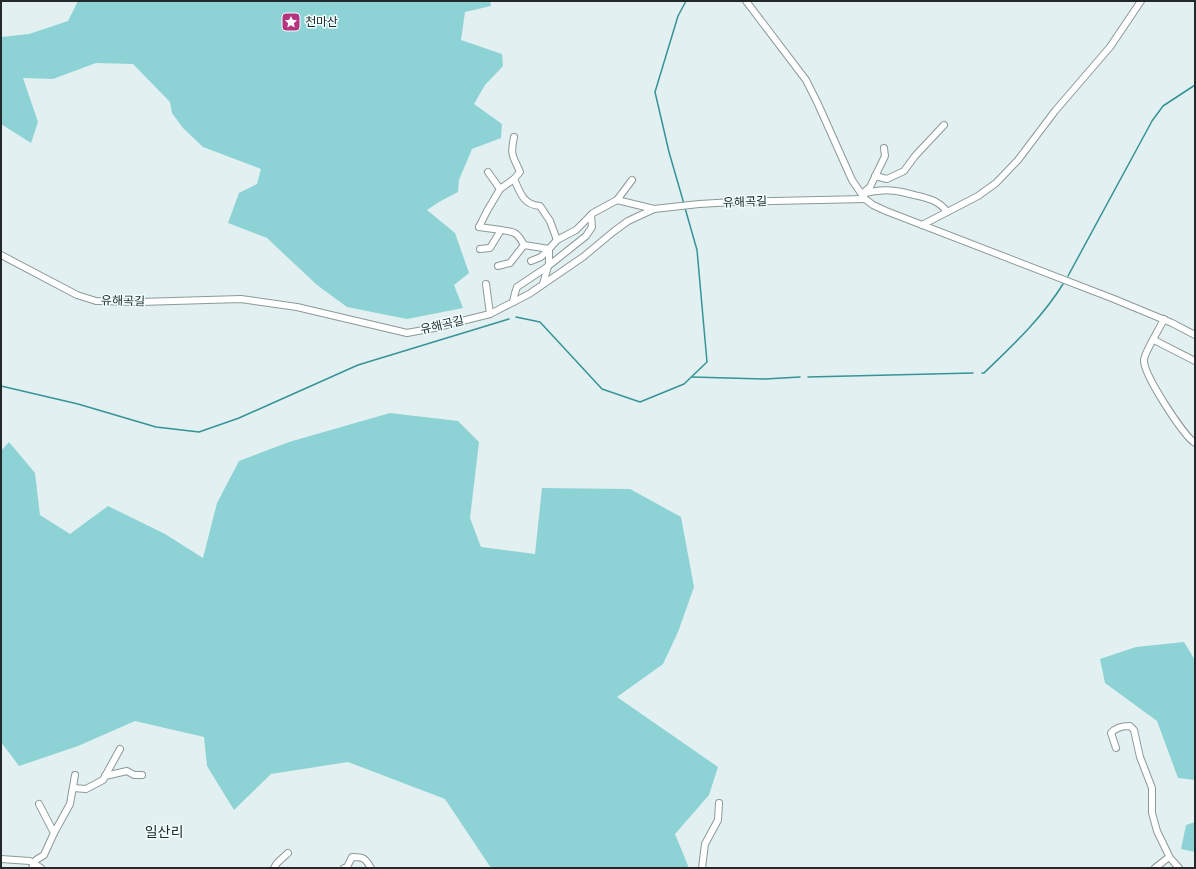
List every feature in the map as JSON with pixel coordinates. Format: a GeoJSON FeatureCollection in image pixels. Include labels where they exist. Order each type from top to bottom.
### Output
{"type":"FeatureCollection","features":[{"type":"Feature","properties":{"kind":"street"},"geometry":{"type":"LineString","coordinates":[[746,1],[806,80],[852,180],[863,196],[873,205],[1114,298],[1164,319],[1195,335]]}},
{"type":"Feature","properties":{"kind":"street"},"geometry":{"type":"LineString","coordinates":[[922,225],[978,196],[996,183],[1018,160],[1056,111],[1110,47],[1141,1]]}},
{"type":"Feature","properties":{"kind":"street"},"geometry":{"type":"LineString","coordinates":[[875,176],[887,179],[904,171],[914,156],[944,125]]}},
{"type":"Feature","properties":{"kind":"street"},"geometry":{"type":"LineString","coordinates":[[514,137],[511,151],[512,158],[520,172],[514,179],[500,189],[479,227],[513,231],[519,236],[524,245]]}},
{"type":"Feature","properties":{"kind":"street"},"geometry":{"type":"LineString","coordinates":[[863,196],[870,187],[885,156],[884,148]]}},
{"type":"Feature","properties":{"kind":"street"},"geometry":{"type":"LineString","coordinates":[[488,172],[500,189]]}},
{"type":"Feature","properties":{"kind":"street"},"geometry":{"type":"LineString","coordinates":[[514,179],[523,198],[532,205],[540,206],[550,221],[557,240]]}},
{"type":"Feature","properties":{"kind":"street"},"geometry":{"type":"LineString","coordinates":[[531,261],[541,256],[557,240],[576,230],[591,215],[617,200],[632,180]]}},
{"type":"Feature","properties":{"kind":"street","name":"유해곡길"},"geometry":{"type":"LineString","coordinates":[[1,255],[77,295],[96,301],[140,302],[241,299],[297,307],[407,333],[490,314],[528,294],[543,284],[583,257],[628,221],[654,209],[699,204],[863,196],[872,191],[887,190],[904,192],[931,199],[944,208],[947,212]]}},
{"type":"Feature","properties":{"kind":"street"},"geometry":{"type":"LineString","coordinates":[[617,200],[654,209]]}},
{"type":"Feature","properties":{"kind":"street"},"geometry":{"type":"LineString","coordinates":[[513,302],[518,287],[547,267],[586,236],[592,227],[591,215]]}},
{"type":"Feature","properties":{"kind":"street"},"geometry":{"type":"LineString","coordinates":[[480,249],[490,248],[501,230]]}},
{"type":"Feature","properties":{"kind":"street"},"geometry":{"type":"LineString","coordinates":[[524,245],[549,249]]}},
{"type":"Feature","properties":{"kind":"street"},"geometry":{"type":"LineString","coordinates":[[498,266],[510,263],[524,245]]}},
{"type":"Feature","properties":{"kind":"street"},"geometry":{"type":"LineString","coordinates":[[543,284],[549,263],[549,249]]}},
{"type":"Feature","properties":{"kind":"street"},"geometry":{"type":"LineString","coordinates":[[486,284],[490,314]]}},
{"type":"Feature","properties":{"kind":"street"},"geometry":{"type":"LineString","coordinates":[[1164,319],[1144,357],[1144,366],[1179,426],[1189,439],[1195,442]]}},
{"type":"Feature","properties":{"kind":"street"},"geometry":{"type":"LineString","coordinates":[[1154,340],[1195,361]]}},
{"type":"Feature","properties":{"kind":"street"},"geometry":{"type":"LineString","coordinates":[[1116,748],[1112,733],[1114,730],[1124,726],[1130,726],[1134,730],[1140,757],[1152,788],[1152,813],[1157,830],[1169,857],[1179,868]]}},
{"type":"Feature","properties":{"kind":"street"},"geometry":{"type":"LineString","coordinates":[[73,788],[86,788],[103,780],[120,749]]}},
{"type":"Feature","properties":{"kind":"street"},"geometry":{"type":"LineString","coordinates":[[105,776],[127,771],[134,775],[142,775]]}},
{"type":"Feature","properties":{"kind":"street"},"geometry":{"type":"LineString","coordinates":[[33,866],[44,855],[61,818],[68,810],[75,775]]}},
{"type":"Feature","properties":{"kind":"street"},"geometry":{"type":"LineString","coordinates":[[702,868],[706,844],[718,820],[719,803]]}},
{"type":"Feature","properties":{"kind":"street"},"geometry":{"type":"LineString","coordinates":[[39,804],[54,834]]}},
{"type":"Feature","properties":{"kind":"street"},"geometry":{"type":"LineString","coordinates":[[274,868],[277,863],[288,853]]}},
{"type":"Feature","properties":{"kind":"street"},"geometry":{"type":"LineString","coordinates":[[347,868],[352,857],[366,859],[371,868]]}},
{"type":"Feature","properties":{"kind":"street"},"geometry":{"type":"LineString","coordinates":[[1155,868],[1169,857]]}},
{"type":"Feature","properties":{"kind":"street"},"geometry":{"type":"LineString","coordinates":[[1,859],[19,859],[30,861],[33,866],[41,868]]}},
{"type":"Feature","properties":{"kind":"shaded area"},"geometry":{"type":"Polygon","coordinates":[[[78,1],[490,1],[491,6],[465,12],[461,40],[502,54],[503,66],[485,85],[474,104],[502,124],[501,138],[472,149],[459,180],[458,192],[427,210],[455,233],[469,273],[454,285],[463,308],[407,319],[347,307],[317,285],[267,238],[228,223],[239,193],[257,184],[261,169],[203,147],[183,128],[172,113],[170,102],[133,64],[96,63],[53,79],[23,78],[38,122],[31,143],[1,124],[1,37],[29,34],[68,21],[78,1]]]}},
{"type":"Feature","properties":{"kind":"shaded area"},"geometry":{"type":"Polygon","coordinates":[[[390,413],[458,421],[479,442],[470,518],[481,547],[535,554],[542,488],[630,489],[681,517],[694,587],[678,632],[663,664],[617,697],[718,767],[709,795],[675,834],[689,868],[491,868],[445,799],[348,762],[271,774],[234,810],[207,766],[204,737],[135,721],[78,746],[19,766],[1,742],[1,451],[9,442],[35,473],[40,515],[70,534],[108,506],[165,534],[203,558],[217,503],[239,461],[289,442],[390,413]]]}},
{"type":"Feature","properties":{"kind":"shaded area"},"geometry":{"type":"Polygon","coordinates":[[[1184,642],[1195,660],[1195,780],[1178,778],[1157,721],[1105,683],[1100,659],[1136,647],[1184,642]]]}},
{"type":"Feature","properties":{"kind":"shaded area"},"geometry":{"type":"Polygon","coordinates":[[[1195,822],[1195,852],[1181,849],[1186,825],[1195,822]]]}},
{"type":"Feature","properties":{"kind":"waterway"},"geometry":{"type":"LineString","coordinates":[[684,204],[669,152],[655,92],[678,16],[686,1]]}},
{"type":"Feature","properties":{"kind":"waterway"},"geometry":{"type":"LineString","coordinates":[[1068,276],[1152,121],[1163,106],[1195,85]]}},
{"type":"Feature","properties":{"kind":"waterway"},"geometry":{"type":"LineString","coordinates":[[516,317],[540,322],[602,389],[640,402],[684,384],[707,362],[697,250],[685,208]]}},
{"type":"Feature","properties":{"kind":"waterway"},"geometry":{"type":"LineString","coordinates":[[982,373],[984,373],[1026,331],[1046,308],[1063,284]]}},
{"type":"Feature","properties":{"kind":"waterway"},"geometry":{"type":"LineString","coordinates":[[1,386],[78,404],[156,427],[199,432],[239,418],[358,365],[509,319]]}},
{"type":"Feature","properties":{"kind":"waterway"},"geometry":{"type":"LineString","coordinates":[[808,377],[973,373]]}},
{"type":"Feature","properties":{"kind":"waterway"},"geometry":{"type":"LineString","coordinates":[[692,377],[765,379],[800,377]]}},
{"type":"Feature","properties":{"kind":"place","name":"천마산"},"geometry":{"type":"Point","coordinates":[291,22]}},
{"type":"Feature","properties":{"kind":"district","name":"일산리"},"geometry":{"type":"Point","coordinates":[164,832]}}]}
